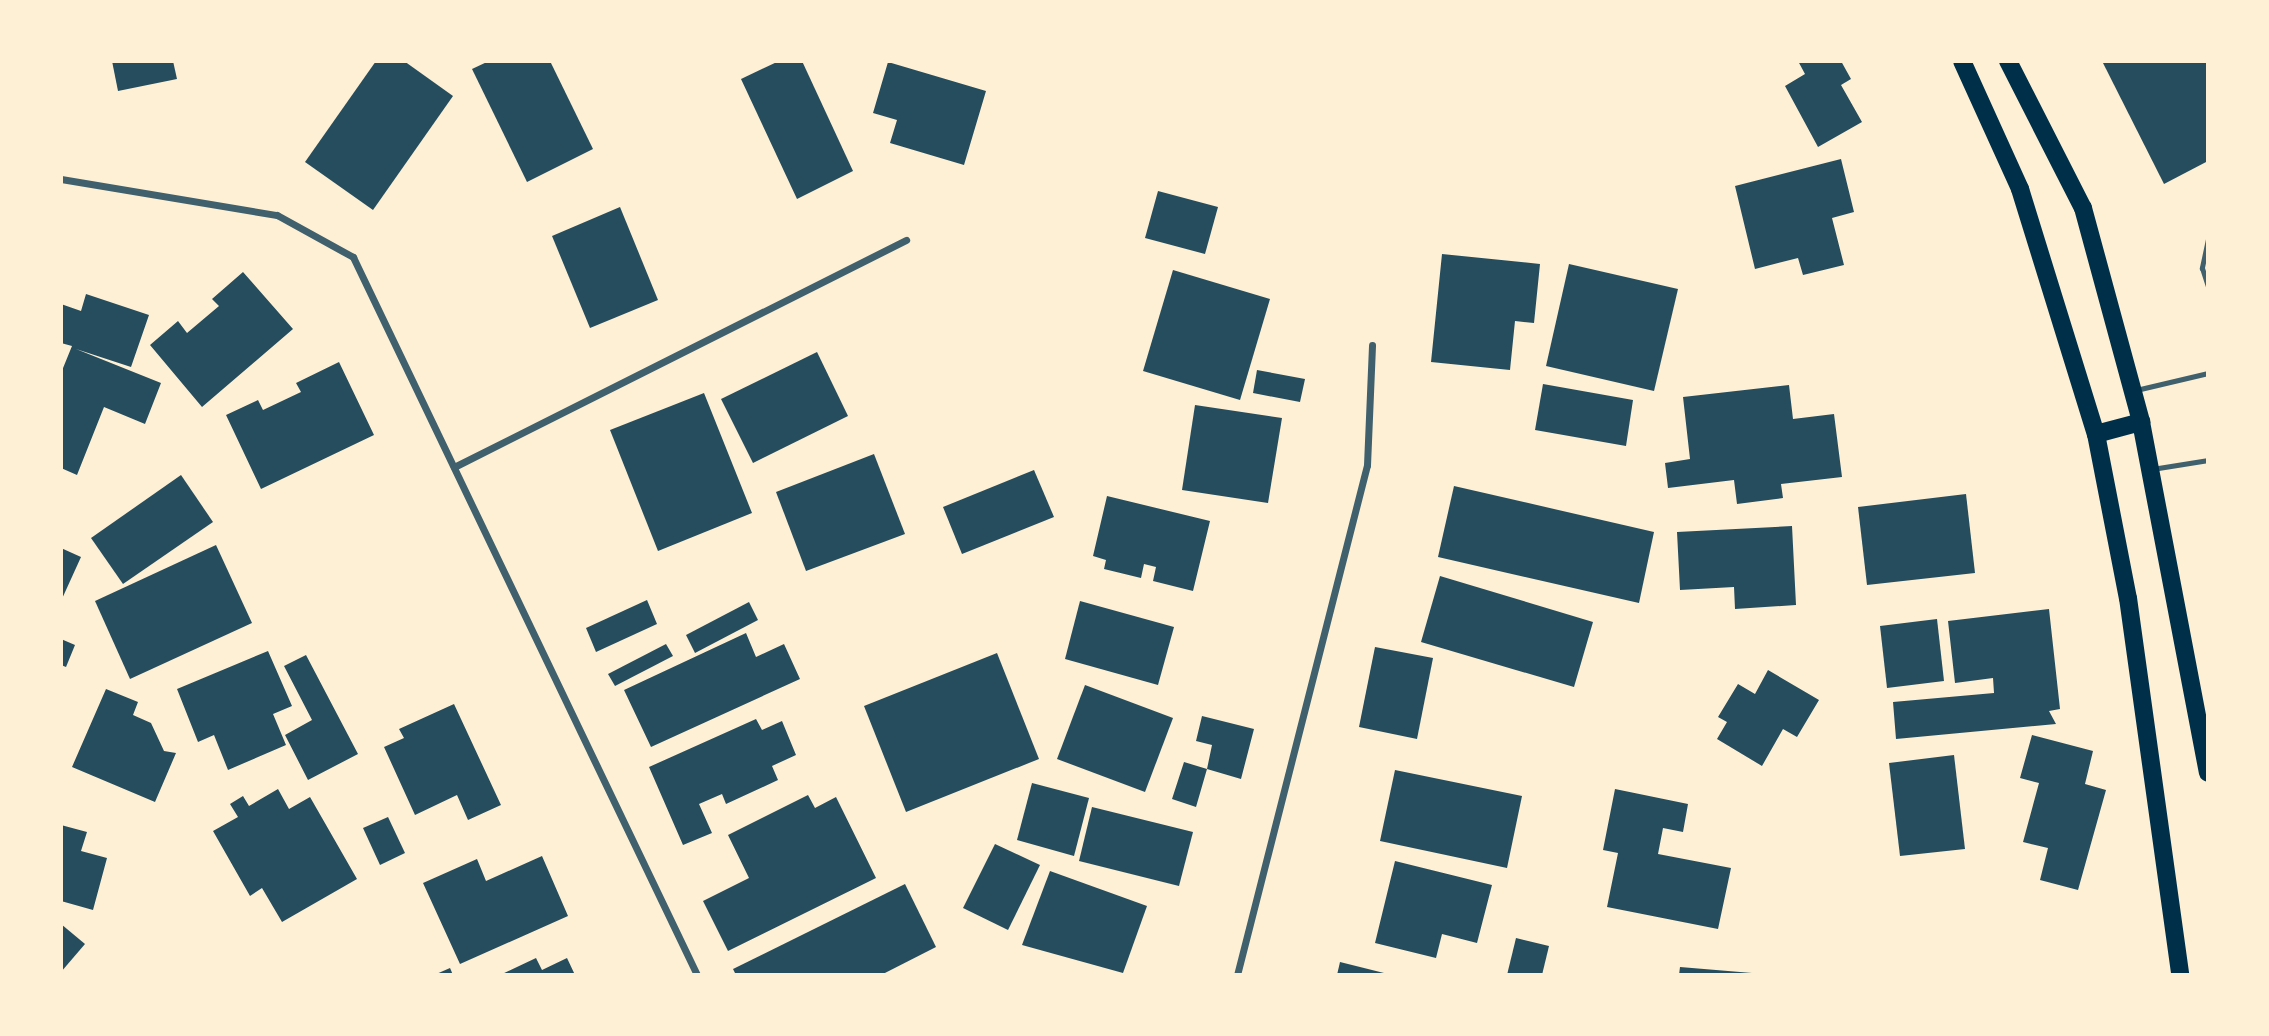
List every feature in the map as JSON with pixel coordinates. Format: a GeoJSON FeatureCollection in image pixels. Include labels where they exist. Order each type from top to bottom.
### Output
{"type":"FeatureCollection","features":[{"type":"Feature","properties":{"kind":"main road"},"geometry":{"type":"LineString","coordinates":[[1962,61],[2020,189],[2096,434],[2129,598],[2176,974]]}},
{"type":"Feature","properties":{"kind":"main road"},"geometry":{"type":"LineString","coordinates":[[2008,61],[2083,208],[2141,422],[2208,773]]}},
{"type":"Feature","properties":{"kind":"main road"},"geometry":{"type":"LineString","coordinates":[[2096,434],[2141,422]]}},
{"type":"Feature","properties":{"kind":"street"},"geometry":{"type":"LineString","coordinates":[[61,179],[277,215],[353,257],[697,975]]}},
{"type":"Feature","properties":{"kind":"street"},"geometry":{"type":"LineString","coordinates":[[454,467],[906,240]]}},
{"type":"Feature","properties":{"kind":"street"},"geometry":{"type":"LineString","coordinates":[[1237,975],[1367,465],[1372,345]]}},
{"type":"Feature","properties":{"kind":"lane"},"geometry":{"type":"LineString","coordinates":[[2208,239],[2202,268],[2208,286]]}},
{"type":"Feature","properties":{"kind":"lane"},"geometry":{"type":"LineString","coordinates":[[2133,390],[2208,373]]}},
{"type":"Feature","properties":{"kind":"lane"},"geometry":{"type":"LineString","coordinates":[[2150,469],[2208,460]]}},
{"type":"Feature","properties":{"kind":"building"},"geometry":{"type":"Polygon","coordinates":[[[112,61],[173,61],[177,79],[118,91],[112,61]]]}},
{"type":"Feature","properties":{"kind":"building"},"geometry":{"type":"Polygon","coordinates":[[[376,61],[404,61],[453,96],[373,210],[305,162],[376,61]]]}},
{"type":"Feature","properties":{"kind":"building"},"geometry":{"type":"Polygon","coordinates":[[[489,61],[550,61],[593,149],[527,182],[472,69],[489,61]]]}},
{"type":"Feature","properties":{"kind":"building"},"geometry":{"type":"Polygon","coordinates":[[[779,61],[802,61],[853,171],[797,199],[741,79],[779,61]]]}},
{"type":"Feature","properties":{"kind":"building"},"geometry":{"type":"Polygon","coordinates":[[[1798,61],[1841,61],[1851,79],[1841,85],[1862,122],[1818,147],[1785,86],[1805,74],[1798,61]]]}},
{"type":"Feature","properties":{"kind":"building"},"geometry":{"type":"Polygon","coordinates":[[[2102,61],[2208,61],[2208,161],[2164,184],[2102,61]]]}},
{"type":"Feature","properties":{"kind":"building"},"geometry":{"type":"Polygon","coordinates":[[[888,62],[986,91],[964,165],[890,143],[897,120],[873,113],[888,62]]]}},
{"type":"Feature","properties":{"kind":"building"},"geometry":{"type":"Polygon","coordinates":[[[1841,159],[1854,212],[1832,218],[1844,265],[1803,275],[1798,258],[1755,269],[1735,186],[1841,159]]]}},
{"type":"Feature","properties":{"kind":"building"},"geometry":{"type":"Polygon","coordinates":[[[1158,191],[1218,207],[1205,254],[1145,238],[1158,191]]]}},
{"type":"Feature","properties":{"kind":"building"},"geometry":{"type":"Polygon","coordinates":[[[620,207],[658,300],[590,328],[552,236],[620,207]]]}},
{"type":"Feature","properties":{"kind":"building"},"geometry":{"type":"Polygon","coordinates":[[[1442,254],[1540,264],[1534,323],[1515,321],[1510,370],[1431,362],[1442,254]]]}},
{"type":"Feature","properties":{"kind":"building"},"geometry":{"type":"Polygon","coordinates":[[[1569,264],[1678,289],[1654,391],[1546,366],[1569,264]]]}},
{"type":"Feature","properties":{"kind":"building"},"geometry":{"type":"Polygon","coordinates":[[[1173,270],[1270,299],[1240,400],[1143,371],[1173,270]]]}},
{"type":"Feature","properties":{"kind":"building"},"geometry":{"type":"Polygon","coordinates":[[[243,272],[293,329],[202,407],[150,345],[178,321],[187,333],[219,306],[212,299],[243,272]]]}},
{"type":"Feature","properties":{"kind":"building"},"geometry":{"type":"Polygon","coordinates":[[[86,294],[149,315],[131,367],[76,349],[161,383],[145,424],[104,407],[77,475],[61,468],[61,373],[72,346],[61,343],[61,304],[81,311],[86,294]]]}},
{"type":"Feature","properties":{"kind":"building"},"geometry":{"type":"Polygon","coordinates":[[[817,352],[848,416],[753,463],[721,399],[817,352]]]}},
{"type":"Feature","properties":{"kind":"building"},"geometry":{"type":"Polygon","coordinates":[[[339,362],[374,435],[261,489],[226,415],[258,400],[263,410],[301,392],[296,383],[339,362]]]}},
{"type":"Feature","properties":{"kind":"building"},"geometry":{"type":"Polygon","coordinates":[[[1257,370],[1305,379],[1300,402],[1253,393],[1257,370]]]}},
{"type":"Feature","properties":{"kind":"building"},"geometry":{"type":"Polygon","coordinates":[[[1543,384],[1633,400],[1626,446],[1535,430],[1543,384]]]}},
{"type":"Feature","properties":{"kind":"building"},"geometry":{"type":"Polygon","coordinates":[[[1789,385],[1793,419],[1834,414],[1842,477],[1781,484],[1783,498],[1737,504],[1734,480],[1668,488],[1665,463],[1690,459],[1683,397],[1789,385]]]}},
{"type":"Feature","properties":{"kind":"building"},"geometry":{"type":"Polygon","coordinates":[[[704,393],[752,513],[658,551],[610,430],[704,393]]]}},
{"type":"Feature","properties":{"kind":"building"},"geometry":{"type":"Polygon","coordinates":[[[1195,405],[1282,418],[1268,503],[1182,490],[1195,405]]]}},
{"type":"Feature","properties":{"kind":"building"},"geometry":{"type":"Polygon","coordinates":[[[874,454],[905,534],[806,571],[776,492],[874,454]]]}},
{"type":"Feature","properties":{"kind":"building"},"geometry":{"type":"Polygon","coordinates":[[[1034,470],[1054,517],[962,554],[943,507],[1034,470]]]}},
{"type":"Feature","properties":{"kind":"building"},"geometry":{"type":"Polygon","coordinates":[[[181,475],[213,522],[123,584],[91,538],[181,475]]]}},
{"type":"Feature","properties":{"kind":"building"},"geometry":{"type":"Polygon","coordinates":[[[1454,486],[1654,532],[1639,603],[1438,557],[1454,486]]]}},
{"type":"Feature","properties":{"kind":"building"},"geometry":{"type":"Polygon","coordinates":[[[1966,494],[1975,573],[1867,585],[1858,507],[1966,494]]]}},
{"type":"Feature","properties":{"kind":"building"},"geometry":{"type":"Polygon","coordinates":[[[1107,496],[1210,521],[1193,591],[1153,581],[1156,567],[1144,564],[1141,578],[1104,569],[1106,560],[1093,556],[1107,496]]]}},
{"type":"Feature","properties":{"kind":"building"},"geometry":{"type":"Polygon","coordinates":[[[1792,526],[1796,605],[1735,609],[1734,587],[1680,590],[1677,532],[1792,526]]]}},
{"type":"Feature","properties":{"kind":"building"},"geometry":{"type":"Polygon","coordinates":[[[216,545],[252,623],[130,679],[95,601],[216,545]]]}},
{"type":"Feature","properties":{"kind":"building"},"geometry":{"type":"Polygon","coordinates":[[[61,548],[81,557],[61,601],[61,548]]]}},
{"type":"Feature","properties":{"kind":"building"},"geometry":{"type":"Polygon","coordinates":[[[1440,576],[1593,622],[1574,687],[1421,642],[1440,576]]]}},
{"type":"Feature","properties":{"kind":"building"},"geometry":{"type":"Polygon","coordinates":[[[647,600],[657,624],[596,652],[586,628],[647,600]]]}},
{"type":"Feature","properties":{"kind":"building"},"geometry":{"type":"Polygon","coordinates":[[[1080,601],[1174,627],[1158,685],[1065,659],[1080,601]]]}},
{"type":"Feature","properties":{"kind":"building"},"geometry":{"type":"Polygon","coordinates":[[[749,602],[758,620],[695,653],[686,635],[749,602]]]}},
{"type":"Feature","properties":{"kind":"building"},"geometry":{"type":"Polygon","coordinates":[[[2049,609],[2060,709],[2049,711],[2056,724],[1896,739],[1893,702],[1994,693],[1993,678],[1955,683],[1948,621],[2049,609]]]}},
{"type":"Feature","properties":{"kind":"building"},"geometry":{"type":"Polygon","coordinates":[[[1937,619],[1944,681],[1887,688],[1880,626],[1937,619]]]}},
{"type":"Feature","properties":{"kind":"building"},"geometry":{"type":"Polygon","coordinates":[[[746,633],[756,657],[784,644],[800,679],[651,747],[624,690],[746,633]]]}},
{"type":"Feature","properties":{"kind":"building"},"geometry":{"type":"Polygon","coordinates":[[[61,639],[75,645],[66,667],[61,665],[61,639]]]}},
{"type":"Feature","properties":{"kind":"building"},"geometry":{"type":"Polygon","coordinates":[[[666,644],[673,656],[615,686],[608,674],[666,644]]]}},
{"type":"Feature","properties":{"kind":"building"},"geometry":{"type":"Polygon","coordinates":[[[1375,647],[1433,658],[1417,739],[1359,727],[1375,647]]]}},
{"type":"Feature","properties":{"kind":"building"},"geometry":{"type":"Polygon","coordinates":[[[268,651],[292,706],[273,714],[286,745],[228,770],[214,735],[198,742],[177,689],[268,651]]]}},
{"type":"Feature","properties":{"kind":"building"},"geometry":{"type":"Polygon","coordinates":[[[997,653],[1039,759],[906,812],[864,706],[997,653]]]}},
{"type":"Feature","properties":{"kind":"building"},"geometry":{"type":"Polygon","coordinates":[[[306,655],[358,754],[308,780],[285,735],[312,720],[284,666],[306,655]]]}},
{"type":"Feature","properties":{"kind":"building"},"geometry":{"type":"Polygon","coordinates":[[[1768,670],[1819,700],[1797,737],[1783,729],[1762,766],[1717,739],[1727,722],[1718,717],[1738,684],[1755,694],[1768,670]]]}},
{"type":"Feature","properties":{"kind":"building"},"geometry":{"type":"Polygon","coordinates":[[[1085,685],[1173,718],[1145,792],[1057,759],[1085,685]]]}},
{"type":"Feature","properties":{"kind":"building"},"geometry":{"type":"Polygon","coordinates":[[[106,689],[138,702],[133,715],[151,723],[164,751],[176,753],[155,802],[72,767],[106,689]]]}},
{"type":"Feature","properties":{"kind":"building"},"geometry":{"type":"Polygon","coordinates":[[[454,704],[501,805],[468,820],[457,795],[415,815],[384,747],[404,738],[399,729],[454,704]]]}},
{"type":"Feature","properties":{"kind":"building"},"geometry":{"type":"Polygon","coordinates":[[[1202,716],[1254,729],[1241,779],[1207,769],[1212,745],[1196,741],[1202,716]]]}},
{"type":"Feature","properties":{"kind":"building"},"geometry":{"type":"Polygon","coordinates":[[[756,719],[762,730],[782,721],[796,755],[772,766],[778,780],[726,804],[722,794],[699,804],[712,833],[683,845],[649,767],[756,719]]]}},
{"type":"Feature","properties":{"kind":"building"},"geometry":{"type":"Polygon","coordinates":[[[2032,735],[2093,751],[2085,784],[2106,790],[2078,890],[2040,880],[2048,848],[2023,842],[2039,783],[2020,778],[2032,735]]]}},
{"type":"Feature","properties":{"kind":"building"},"geometry":{"type":"Polygon","coordinates":[[[1954,755],[1965,849],[1900,856],[1889,763],[1954,755]]]}},
{"type":"Feature","properties":{"kind":"building"},"geometry":{"type":"Polygon","coordinates":[[[1184,762],[1207,769],[1196,807],[1172,799],[1184,762]]]}},
{"type":"Feature","properties":{"kind":"building"},"geometry":{"type":"Polygon","coordinates":[[[1395,770],[1522,796],[1507,868],[1380,841],[1395,770]]]}},
{"type":"Feature","properties":{"kind":"building"},"geometry":{"type":"Polygon","coordinates":[[[1032,783],[1089,798],[1074,856],[1017,840],[1032,783]]]}},
{"type":"Feature","properties":{"kind":"building"},"geometry":{"type":"Polygon","coordinates":[[[278,789],[289,809],[310,797],[357,879],[282,922],[262,888],[250,896],[213,831],[238,817],[230,804],[243,796],[249,806],[278,789]]]}},
{"type":"Feature","properties":{"kind":"building"},"geometry":{"type":"Polygon","coordinates":[[[1615,789],[1688,804],[1683,832],[1663,828],[1658,854],[1731,868],[1718,929],[1607,907],[1618,853],[1603,850],[1615,789]]]}},
{"type":"Feature","properties":{"kind":"building"},"geometry":{"type":"Polygon","coordinates":[[[808,795],[815,808],[836,797],[876,878],[728,951],[703,901],[749,878],[728,835],[808,795]]]}},
{"type":"Feature","properties":{"kind":"building"},"geometry":{"type":"Polygon","coordinates":[[[1092,807],[1193,832],[1179,886],[1079,861],[1092,807]]]}},
{"type":"Feature","properties":{"kind":"building"},"geometry":{"type":"Polygon","coordinates":[[[388,817],[405,853],[380,865],[363,828],[388,817]]]}},
{"type":"Feature","properties":{"kind":"building"},"geometry":{"type":"Polygon","coordinates":[[[61,825],[87,832],[81,851],[107,858],[93,910],[61,901],[61,825]]]}},
{"type":"Feature","properties":{"kind":"building"},"geometry":{"type":"Polygon","coordinates":[[[995,844],[1040,865],[1008,930],[963,908],[995,844]]]}},
{"type":"Feature","properties":{"kind":"building"},"geometry":{"type":"Polygon","coordinates":[[[542,856],[568,916],[460,964],[423,883],[477,859],[486,881],[542,856]]]}},
{"type":"Feature","properties":{"kind":"building"},"geometry":{"type":"Polygon","coordinates":[[[1395,861],[1492,885],[1477,943],[1442,934],[1436,958],[1375,943],[1395,861]]]}},
{"type":"Feature","properties":{"kind":"building"},"geometry":{"type":"Polygon","coordinates":[[[1050,871],[1147,906],[1123,973],[1022,945],[1050,871]]]}},
{"type":"Feature","properties":{"kind":"building"},"geometry":{"type":"Polygon","coordinates":[[[905,884],[936,947],[881,975],[736,975],[733,969],[905,884]]]}},
{"type":"Feature","properties":{"kind":"building"},"geometry":{"type":"Polygon","coordinates":[[[61,924],[85,944],[61,972],[61,924]]]}},
{"type":"Feature","properties":{"kind":"building"},"geometry":{"type":"Polygon","coordinates":[[[1516,938],[1549,946],[1542,975],[1507,975],[1516,938]]]}},
{"type":"Feature","properties":{"kind":"building"},"geometry":{"type":"Polygon","coordinates":[[[536,958],[542,970],[567,958],[575,975],[500,975],[536,958]]]}},
{"type":"Feature","properties":{"kind":"building"},"geometry":{"type":"Polygon","coordinates":[[[1340,962],[1388,974],[1388,975],[1337,975],[1340,962]]]}},
{"type":"Feature","properties":{"kind":"building"},"geometry":{"type":"Polygon","coordinates":[[[1680,967],[1752,973],[1752,975],[1679,975],[1680,967]]]}},
{"type":"Feature","properties":{"kind":"building"},"geometry":{"type":"Polygon","coordinates":[[[450,968],[453,975],[434,975],[450,968]]]}}]}
